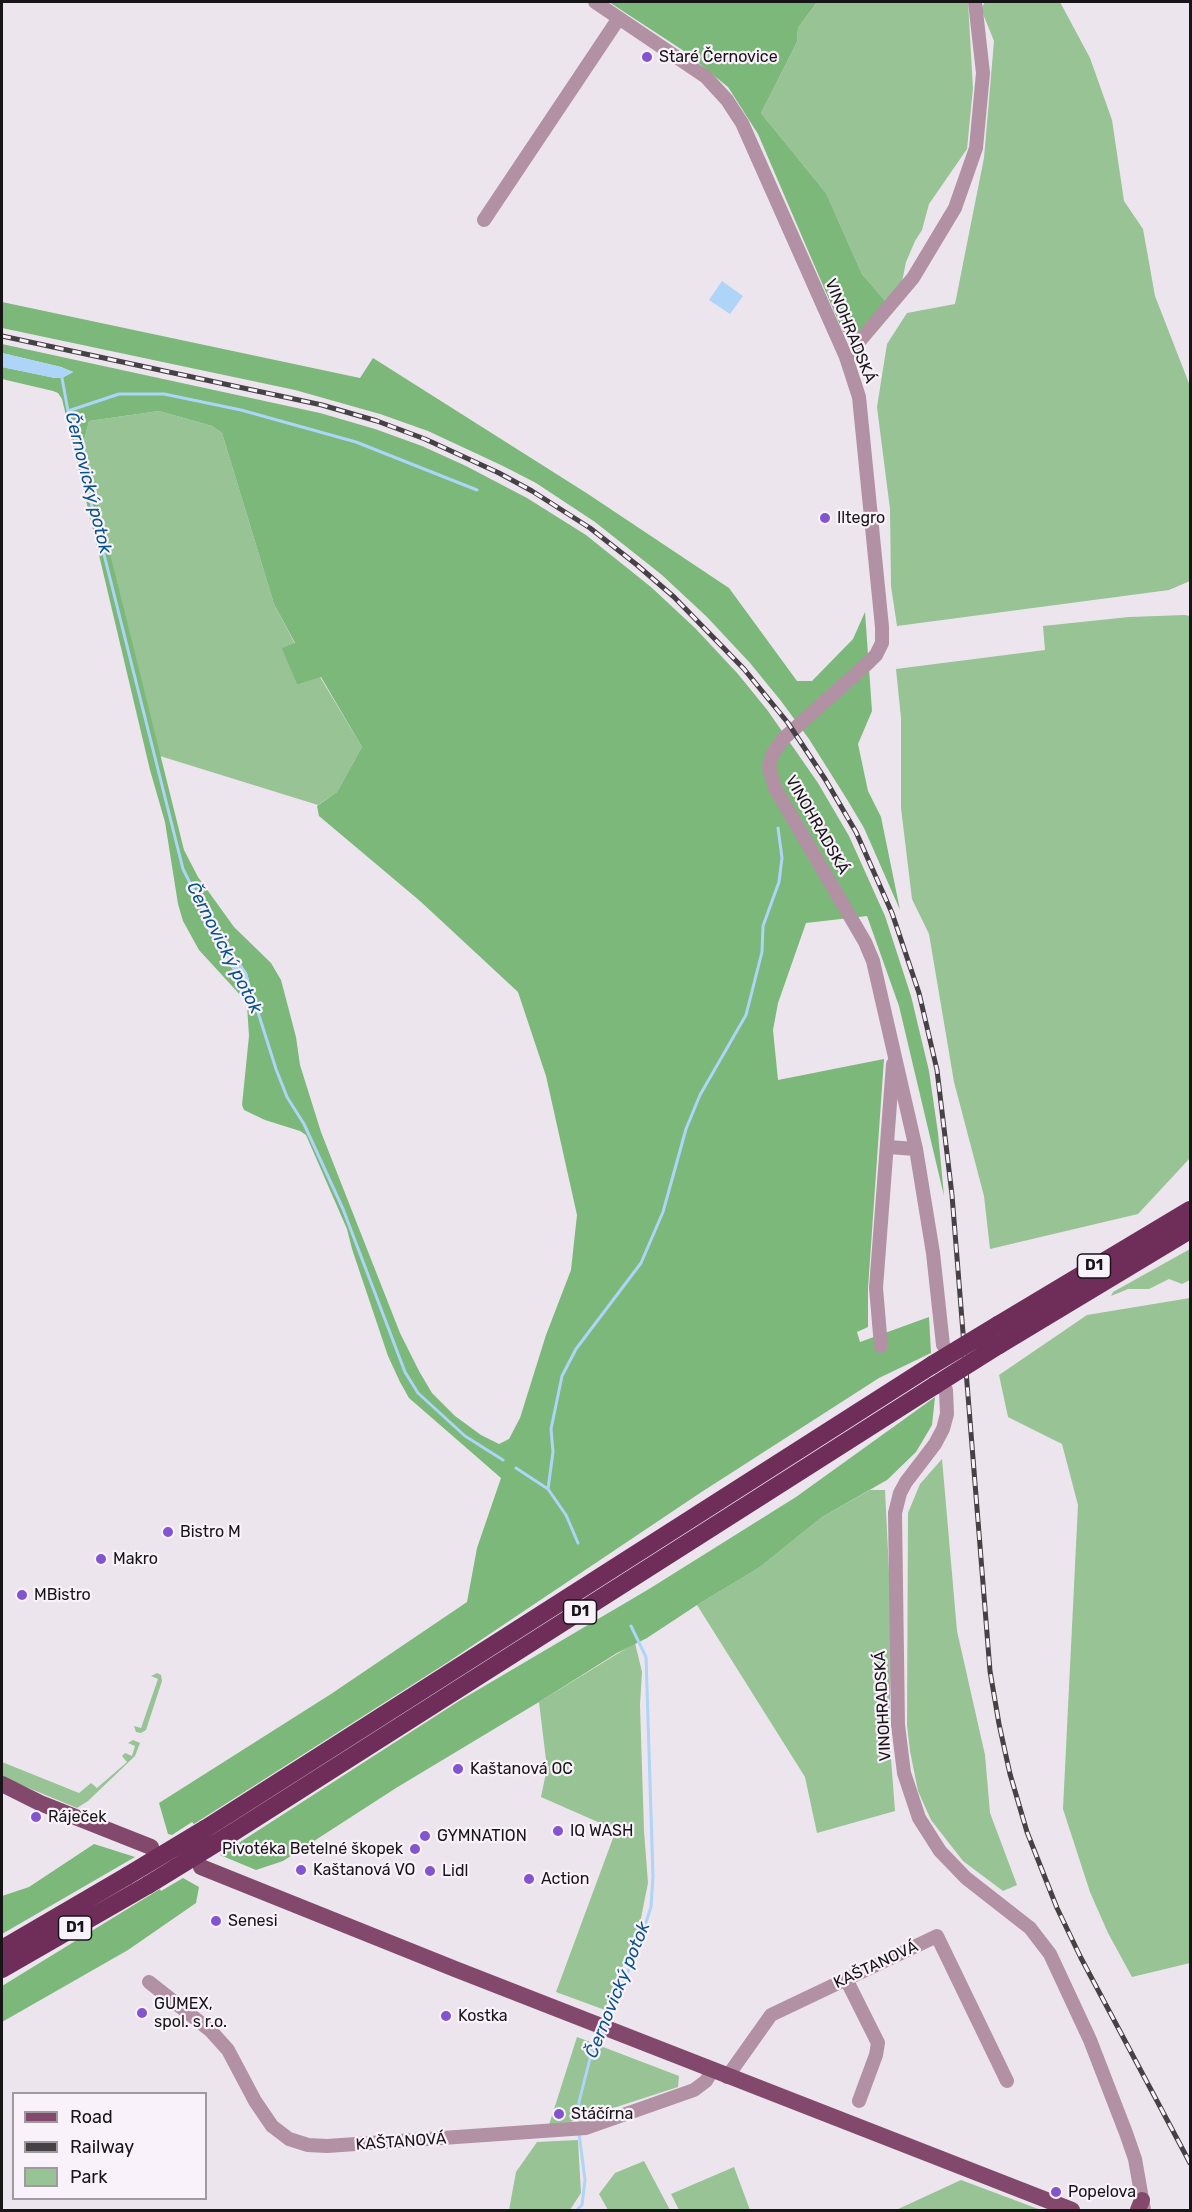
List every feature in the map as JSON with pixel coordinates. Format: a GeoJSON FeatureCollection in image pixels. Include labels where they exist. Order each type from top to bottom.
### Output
{"type":"FeatureCollection","features":[{"type":"Feature","properties":{"kind":"highway","name":"D1"},"geometry":{"type":"LineString","coordinates":[[2,1948],[205,1829],[932,1365],[1191,1210]]}},
{"type":"Feature","properties":{"kind":"highway","name":"D1"},"geometry":{"type":"LineString","coordinates":[[2,1969],[73,1930],[226,1837],[940,1388],[999,1345],[1191,1230]]}},
{"type":"Feature","properties":{"kind":"main road"},"geometry":{"type":"LineString","coordinates":[[2,1784],[25,1796],[151,1847]]}},
{"type":"Feature","properties":{"kind":"main road"},"geometry":{"type":"LineString","coordinates":[[2,1793],[25,1796]]}},
{"type":"Feature","properties":{"kind":"main road"},"geometry":{"type":"LineString","coordinates":[[201,1867],[719,2074],[1072,2211]]}},
{"type":"Feature","properties":{"kind":"street","name":"VINOHRADSKÁ"},"geometry":{"type":"LineString","coordinates":[[595,2],[706,77],[727,100],[742,123],[846,357],[859,397],[882,643],[880,649],[868,663],[783,739],[772,754],[769,767],[775,788],[865,942],[873,961],[916,1149],[933,1253],[943,1346]]}},
{"type":"Feature","properties":{"kind":"street"},"geometry":{"type":"LineString","coordinates":[[846,357],[913,278],[955,208],[976,148],[983,73],[975,2]]}},
{"type":"Feature","properties":{"kind":"street"},"geometry":{"type":"LineString","coordinates":[[484,219],[620,18]]}},
{"type":"Feature","properties":{"kind":"street","name":"VINOHRADSKÁ"},"geometry":{"type":"LineString","coordinates":[[881,1346],[876,1288],[894,1047]]}},
{"type":"Feature","properties":{"kind":"street"},"geometry":{"type":"LineString","coordinates":[[888,1147],[916,1149]]}},
{"type":"Feature","properties":{"kind":"street","name":"VINOHRADSKÁ"},"geometry":{"type":"LineString","coordinates":[[940,1388],[946,1414],[943,1429],[935,1444],[906,1482],[900,1493],[895,1513],[897,1725],[904,1773],[919,1818],[940,1851],[959,1872],[1030,1928],[1050,1954],[1078,2011],[1126,2133],[1135,2159],[1141,2207]]}},
{"type":"Feature","properties":{"kind":"street","name":"KAŠTANOVÁ"},"geometry":{"type":"LineString","coordinates":[[149,1982],[211,2031],[228,2050],[255,2101],[272,2126],[289,2139],[308,2145],[327,2146],[579,2130],[694,2090],[719,2074],[771,2015],[937,1936],[1007,2081]]}},
{"type":"Feature","properties":{"kind":"street"},"geometry":{"type":"LineString","coordinates":[[846,1979],[878,2043],[876,2055],[859,2101]]}},
{"type":"Feature","properties":{"kind":"green space"},"geometry":{"type":"Polygon","coordinates":[[[609,2],[817,2],[798,28],[797,42],[761,113],[826,193],[862,274],[887,303],[857,336],[843,332],[758,134],[728,87],[684,51],[609,2]]]}},
{"type":"Feature","properties":{"kind":"green space"},"geometry":{"type":"Polygon","coordinates":[[[817,2],[968,2],[973,88],[967,149],[929,204],[922,230],[906,262],[902,282],[887,303],[862,274],[826,193],[761,113],[797,42],[798,28],[817,2]]]}},
{"type":"Feature","properties":{"kind":"green space"},"geometry":{"type":"Polygon","coordinates":[[[985,2],[1060,2],[1090,58],[1112,120],[1124,201],[1143,229],[1155,296],[1190,386],[1190,581],[1169,590],[897,626],[891,586],[890,509],[877,407],[887,344],[907,313],[955,304],[984,158],[994,41],[981,9],[985,2]]]}},
{"type":"Feature","properties":{"kind":"green space"},"geometry":{"type":"Polygon","coordinates":[[[2,302],[360,378],[373,358],[588,494],[729,588],[797,681],[812,681],[853,639],[865,612],[872,711],[858,744],[868,791],[881,817],[900,910],[864,828],[809,739],[781,701],[750,663],[707,617],[662,575],[595,522],[536,483],[428,431],[380,414],[295,390],[2,328],[2,302]]]}},
{"type":"Feature","properties":{"kind":"green space"},"geometry":{"type":"Polygon","coordinates":[[[2,344],[320,413],[375,429],[422,446],[527,498],[586,535],[651,587],[695,628],[738,674],[768,711],[818,783],[849,836],[885,916],[911,996],[929,1071],[938,1133],[944,1196],[899,1006],[867,916],[806,923],[778,1003],[773,1030],[778,1080],[884,1059],[868,1288],[868,1327],[857,1332],[860,1342],[929,1317],[931,1353],[879,1378],[700,1493],[448,1662],[194,1824],[192,1822],[172,1835],[168,1834],[159,1803],[331,1694],[467,1602],[477,1548],[501,1478],[409,1398],[388,1356],[347,1229],[306,1135],[244,1110],[242,1105],[249,1036],[247,1005],[199,950],[183,921],[178,904],[165,822],[150,770],[62,399],[58,393],[53,391],[2,379],[2,367],[55,378],[62,378],[73,372],[2,353],[2,344]],[[159,411],[89,421],[83,444],[184,850],[198,877],[234,927],[271,963],[281,980],[296,1037],[300,1065],[321,1132],[400,1333],[419,1371],[432,1393],[455,1416],[481,1435],[499,1444],[509,1439],[520,1418],[546,1335],[571,1270],[577,1215],[546,1076],[518,992],[420,901],[319,816],[317,806],[337,792],[362,747],[321,677],[297,685],[282,648],[295,643],[274,604],[222,433],[212,426],[159,411]],[[203,910],[205,925],[256,1007],[247,973],[203,910]]]}},
{"type":"Feature","properties":{"kind":"green space"},"geometry":{"type":"Polygon","coordinates":[[[159,411],[212,426],[222,433],[274,604],[295,644],[283,648],[297,685],[320,677],[362,747],[337,792],[318,805],[160,756],[83,444],[89,421],[159,411]]]}},
{"type":"Feature","properties":{"kind":"green space"},"geometry":{"type":"Polygon","coordinates":[[[1190,616],[1190,1158],[1138,1214],[990,1249],[984,1196],[954,1082],[929,934],[912,899],[901,808],[901,718],[896,669],[1045,650],[1043,626],[1129,617],[1190,616]]]}},
{"type":"Feature","properties":{"kind":"green space"},"geometry":{"type":"Polygon","coordinates":[[[1190,1249],[1190,1280],[1182,1284],[1169,1279],[1149,1289],[1128,1289],[1111,1296],[1113,1292],[1190,1249]]]}},
{"type":"Feature","properties":{"kind":"green space"},"geometry":{"type":"Polygon","coordinates":[[[1190,1298],[1190,1963],[1132,1977],[1108,1933],[1090,1892],[1063,1809],[1078,1505],[1062,1444],[1008,1417],[999,1375],[1087,1315],[1190,1298]]]}},
{"type":"Feature","properties":{"kind":"green space"},"geometry":{"type":"Polygon","coordinates":[[[935,1397],[932,1425],[916,1452],[887,1480],[822,1517],[760,1567],[647,1638],[617,1653],[396,1788],[283,1861],[256,1870],[220,1855],[459,1701],[649,1589],[796,1497],[935,1397]]]}},
{"type":"Feature","properties":{"kind":"green space"},"geometry":{"type":"Polygon","coordinates":[[[942,1459],[957,1631],[985,1755],[990,1813],[1017,1885],[1003,1891],[963,1861],[931,1820],[918,1791],[910,1751],[907,1725],[908,1513],[920,1484],[942,1459]]]}},
{"type":"Feature","properties":{"kind":"green space"},"geometry":{"type":"Polygon","coordinates":[[[870,1490],[885,1490],[892,1633],[889,1732],[895,1811],[817,1833],[805,1777],[697,1605],[760,1567],[822,1517],[870,1490]]]}},
{"type":"Feature","properties":{"kind":"green space"},"geometry":{"type":"Polygon","coordinates":[[[635,1643],[642,1672],[640,1705],[648,1883],[640,1923],[628,1957],[615,1980],[605,2010],[556,1992],[616,1830],[541,1797],[547,1768],[539,1702],[635,1643]]]}},
{"type":"Feature","properties":{"kind":"green space"},"geometry":{"type":"Polygon","coordinates":[[[157,1673],[161,1675],[162,1681],[146,1730],[141,1733],[136,1732],[134,1726],[141,1728],[158,1679],[151,1676],[157,1673]]]}},
{"type":"Feature","properties":{"kind":"green space"},"geometry":{"type":"Polygon","coordinates":[[[133,1740],[140,1743],[135,1756],[88,1801],[77,1808],[2,1777],[2,1762],[79,1793],[91,1783],[97,1788],[127,1762],[122,1756],[125,1753],[132,1756],[135,1746],[128,1743],[133,1740]]]}},
{"type":"Feature","properties":{"kind":"green space"},"geometry":{"type":"Polygon","coordinates":[[[94,1844],[135,1857],[2,1934],[2,1896],[29,1887],[94,1844]]]}},
{"type":"Feature","properties":{"kind":"green space"},"geometry":{"type":"Polygon","coordinates":[[[183,1878],[199,1887],[196,1903],[128,1950],[2,2022],[2,1986],[160,1889],[161,1891],[183,1878]]]}},
{"type":"Feature","properties":{"kind":"green space"},"geometry":{"type":"Polygon","coordinates":[[[577,2037],[679,2076],[678,2087],[567,2123],[549,2125],[577,2037]]]}},
{"type":"Feature","properties":{"kind":"green space"},"geometry":{"type":"Polygon","coordinates":[[[578,2140],[581,2193],[570,2210],[509,2210],[516,2172],[537,2142],[578,2140]]]}},
{"type":"Feature","properties":{"kind":"green space"},"geometry":{"type":"Polygon","coordinates":[[[644,2161],[670,2210],[608,2210],[599,2194],[615,2173],[644,2161]]]}},
{"type":"Feature","properties":{"kind":"green space"},"geometry":{"type":"Polygon","coordinates":[[[734,2167],[750,2210],[679,2210],[671,2194],[734,2167]]]}},
{"type":"Feature","properties":{"kind":"green space"},"geometry":{"type":"Polygon","coordinates":[[[961,2180],[1041,2210],[896,2210],[961,2180]]]}},
{"type":"Feature","properties":{"kind":"water"},"geometry":{"type":"Polygon","coordinates":[[[722,281],[743,296],[730,314],[709,300],[722,281]]]}},
{"type":"Feature","properties":{"kind":"water"},"geometry":{"type":"Polygon","coordinates":[[[2,353],[73,372],[62,378],[55,378],[2,367],[2,353]]]}},
{"type":"Feature","properties":{"kind":"water"},"geometry":{"type":"Polygon","coordinates":[[[203,909],[247,973],[257,1009],[205,925],[203,909]]]}},
{"type":"Feature","properties":{"kind":"waterway","name":"Černovický potok"},"geometry":{"type":"LineString","coordinates":[[62,378],[68,411],[183,869],[204,911]]}},
{"type":"Feature","properties":{"kind":"waterway"},"geometry":{"type":"LineString","coordinates":[[68,411],[119,394],[164,394],[241,410],[356,442],[477,490]]}},
{"type":"Feature","properties":{"kind":"waterway"},"geometry":{"type":"LineString","coordinates":[[548,1489],[553,1452],[551,1429],[562,1376],[576,1349],[641,1263],[663,1212],[686,1129],[700,1095],[746,1015],[762,952],[763,926],[779,882],[782,858],[778,828]]}},
{"type":"Feature","properties":{"kind":"waterway","name":"Černovický potok"},"geometry":{"type":"LineString","coordinates":[[256,1006],[287,1097],[304,1124],[343,1209],[405,1372],[418,1393],[465,1436],[503,1460]]}},
{"type":"Feature","properties":{"kind":"waterway","name":"Černovický potok"},"geometry":{"type":"LineString","coordinates":[[516,1468],[548,1489],[566,1515],[578,1543]]}},
{"type":"Feature","properties":{"kind":"waterway","name":"Černovický potok"},"geometry":{"type":"LineString","coordinates":[[603,2022],[634,1959],[651,1907],[653,1876],[646,1657],[631,1626]]}},
{"type":"Feature","properties":{"kind":"waterway","name":"Černovický potok"},"geometry":{"type":"LineString","coordinates":[[579,2123],[579,2102],[599,2031]]}},
{"type":"Feature","properties":{"kind":"waterway","name":"Černovický potok"},"geometry":{"type":"LineString","coordinates":[[577,2210],[582,2205],[585,2180],[579,2133]]}},
{"type":"Feature","properties":{"kind":"railway"},"geometry":{"type":"LineString","coordinates":[[2,336],[322,405],[377,421],[425,439],[499,473],[590,528],[674,597],[744,669],[788,723],[825,779],[856,832],[892,913],[919,993],[937,1070],[952,1195],[990,1671],[1010,1774],[1027,1832],[1057,1908],[1081,1958],[1190,2163]]}},
{"type":"Feature","properties":{"kind":"place","name":"Staré Černovice"},"geometry":{"type":"Point","coordinates":[647,57]}},
{"type":"Feature","properties":{"kind":"place","name":"Iltegro"},"geometry":{"type":"Point","coordinates":[825,518]}},
{"type":"Feature","properties":{"kind":"place","name":"Bistro M"},"geometry":{"type":"Point","coordinates":[168,1532]}},
{"type":"Feature","properties":{"kind":"place","name":"Makro"},"geometry":{"type":"Point","coordinates":[101,1559]}},
{"type":"Feature","properties":{"kind":"place","name":"MBistro"},"geometry":{"type":"Point","coordinates":[22,1595]}},
{"type":"Feature","properties":{"kind":"place","name":"Kaštanová OC"},"geometry":{"type":"Point","coordinates":[458,1769]}},
{"type":"Feature","properties":{"kind":"place","name":"Ráječek"},"geometry":{"type":"Point","coordinates":[36,1817]}},
{"type":"Feature","properties":{"kind":"place","name":"IQ WASH"},"geometry":{"type":"Point","coordinates":[558,1831]}},
{"type":"Feature","properties":{"kind":"place","name":"GYMNATION"},"geometry":{"type":"Point","coordinates":[425,1836]}},
{"type":"Feature","properties":{"kind":"place","name":"Pivotéka Betelné škopek"},"geometry":{"type":"Point","coordinates":[415,1849]}},
{"type":"Feature","properties":{"kind":"place","name":"Kaštanová VO"},"geometry":{"type":"Point","coordinates":[301,1870]}},
{"type":"Feature","properties":{"kind":"place","name":"Lidl"},"geometry":{"type":"Point","coordinates":[430,1871]}},
{"type":"Feature","properties":{"kind":"place","name":"Action"},"geometry":{"type":"Point","coordinates":[529,1879]}},
{"type":"Feature","properties":{"kind":"place","name":"Senesi"},"geometry":{"type":"Point","coordinates":[216,1921]}},
{"type":"Feature","properties":{"kind":"place","name":"GUMEX, spol. s r.o."},"geometry":{"type":"Point","coordinates":[142,2013]}},
{"type":"Feature","properties":{"kind":"place","name":"Kostka"},"geometry":{"type":"Point","coordinates":[446,2016]}},
{"type":"Feature","properties":{"kind":"place","name":"Stáčírna"},"geometry":{"type":"Point","coordinates":[559,2114]}},
{"type":"Feature","properties":{"kind":"place","name":"Popelova"},"geometry":{"type":"Point","coordinates":[1056,2192]}}]}
